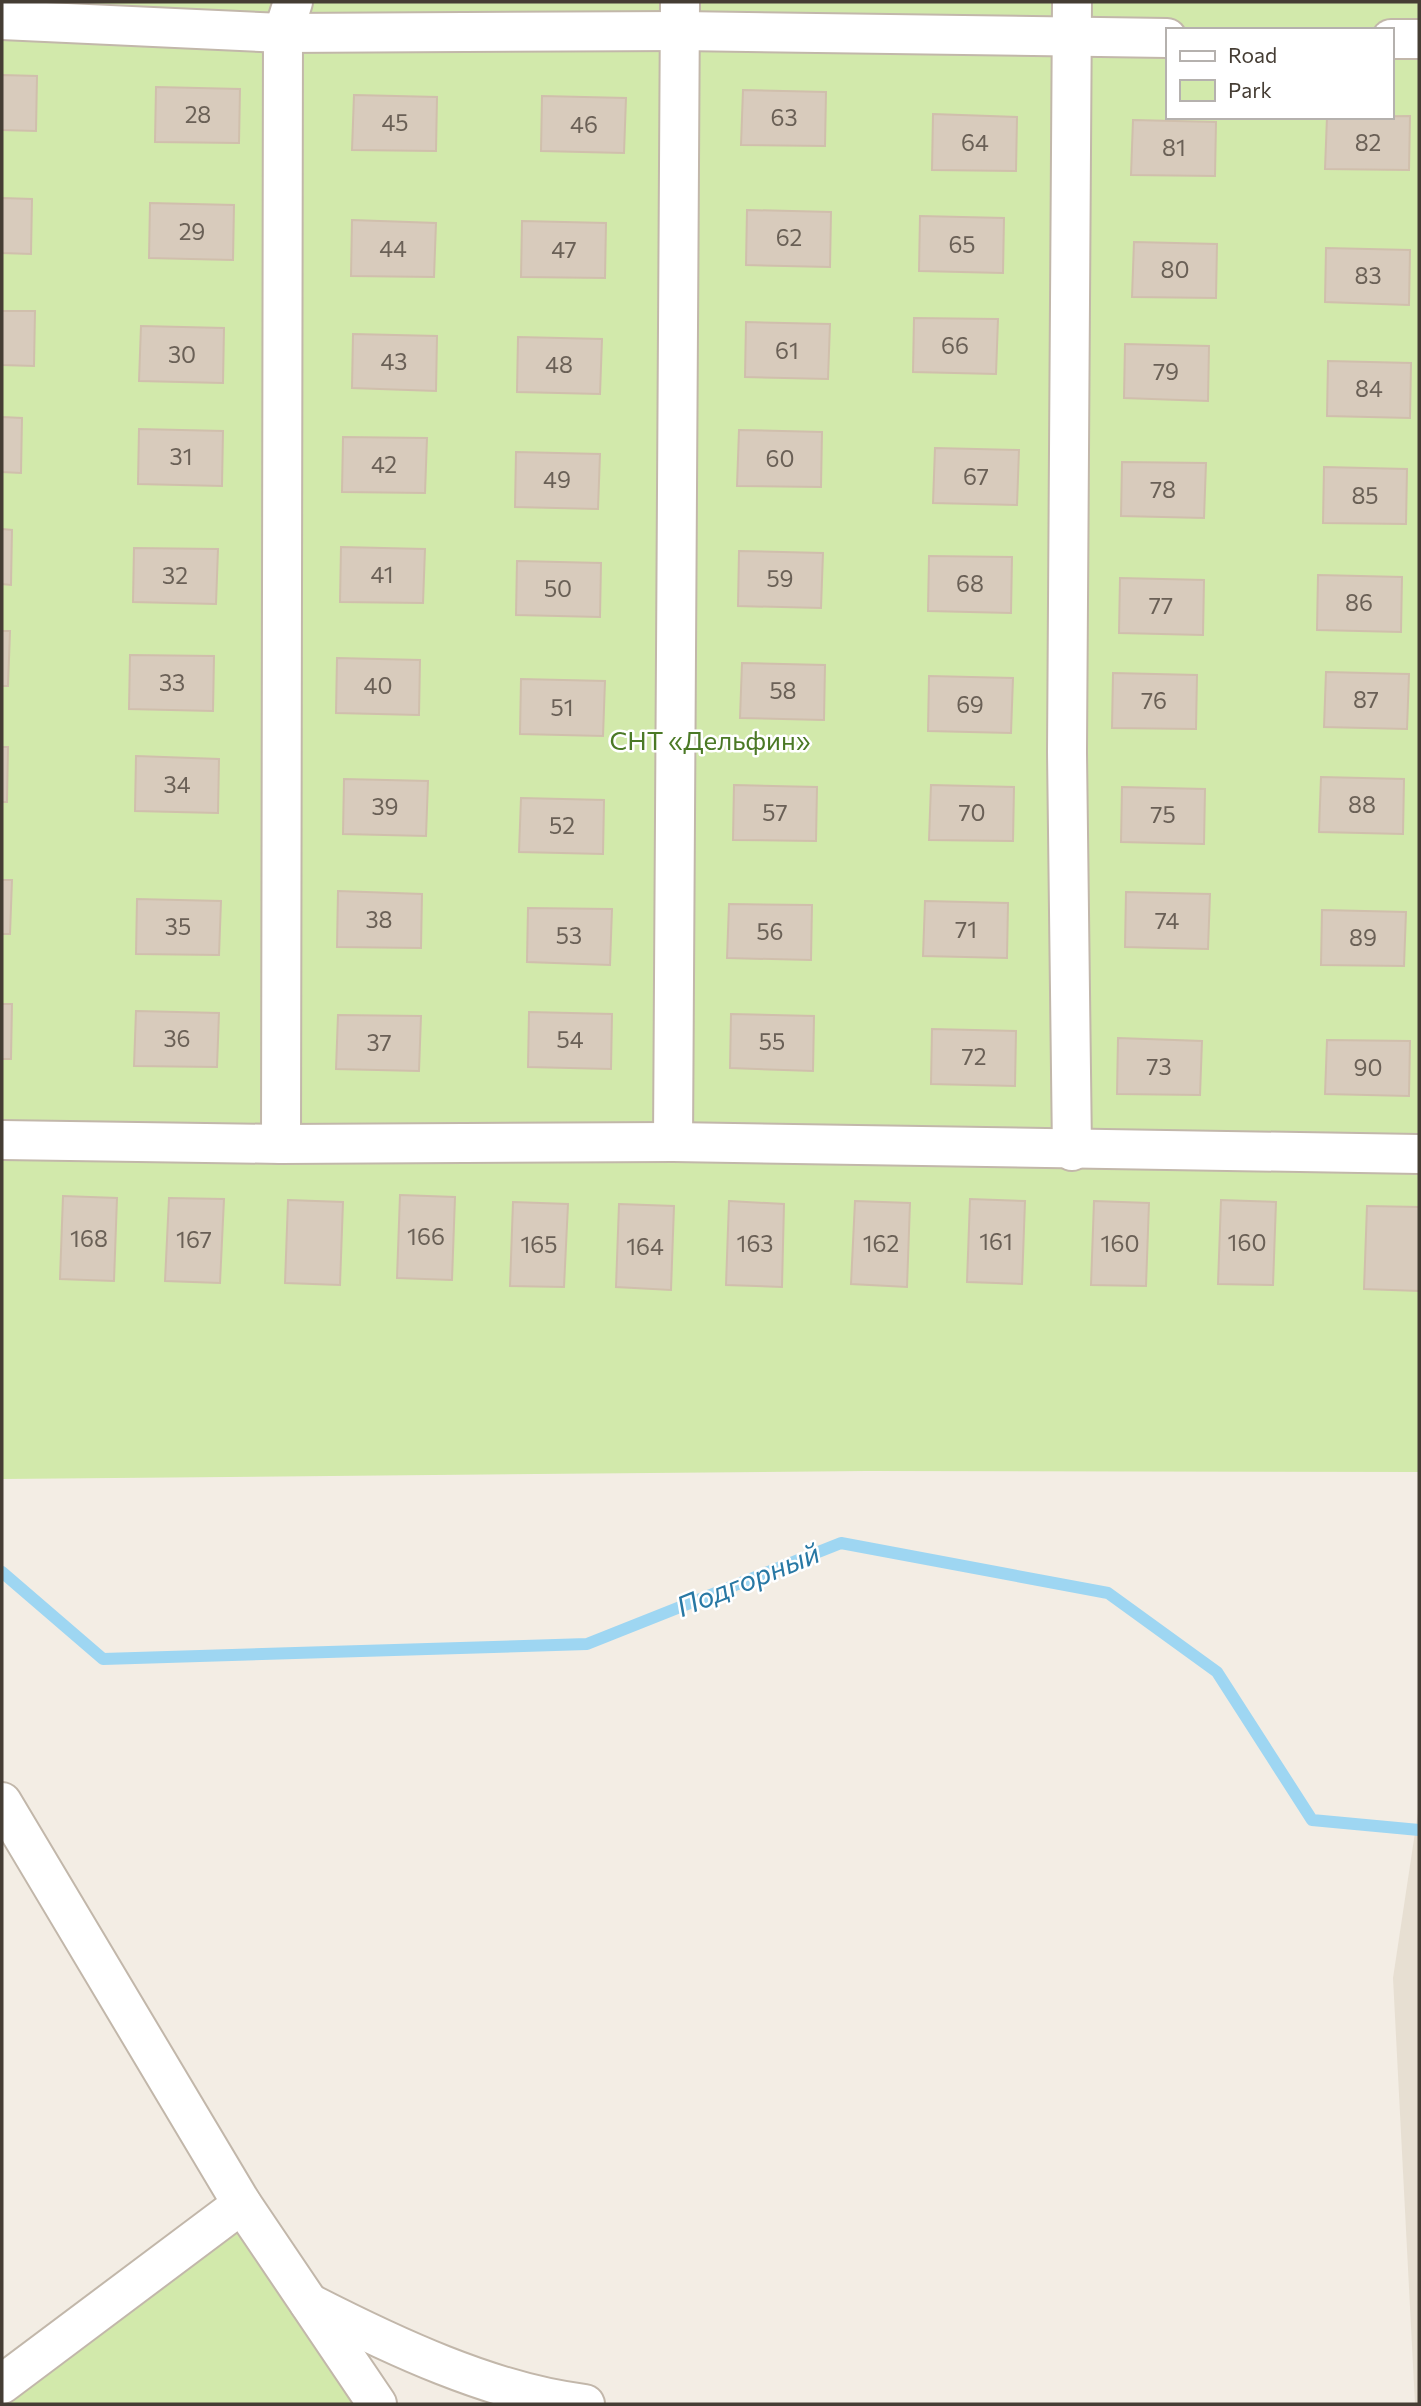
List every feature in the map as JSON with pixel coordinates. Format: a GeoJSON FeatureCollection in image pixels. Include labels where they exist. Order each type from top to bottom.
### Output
{"type":"FeatureCollection","features":[{"type":"Feature","properties":{"kind":"street"},"geometry":{"type":"LineString","coordinates":[[281,1144],[288,17]]}},
{"type":"Feature","properties":{"kind":"street"},"geometry":{"type":"LineString","coordinates":[[2,20],[288,17],[1072,20],[1166,38]]}},
{"type":"Feature","properties":{"kind":"street"},"geometry":{"type":"LineString","coordinates":[[673,1142],[680,17]]}},
{"type":"Feature","properties":{"kind":"street"},"geometry":{"type":"LineString","coordinates":[[1072,20],[1067,752],[1072,1151]]}},
{"type":"Feature","properties":{"kind":"street"},"geometry":{"type":"LineString","coordinates":[[1393,39],[1419,39]]}},
{"type":"Feature","properties":{"kind":"street"},"geometry":{"type":"LineString","coordinates":[[2,1140],[281,1144],[673,1142],[1072,1151],[1419,1154]]}},
{"type":"Feature","properties":{"kind":"street"},"geometry":{"type":"LineString","coordinates":[[2,1802],[242,2204],[377,2404]]}},
{"type":"Feature","properties":{"kind":"street"},"geometry":{"type":"LineString","coordinates":[[2,2384],[242,2204]]}},
{"type":"Feature","properties":{"kind":"street"},"geometry":{"type":"LineString","coordinates":[[309,2304],[404,2351],[551,2400],[584,2404]]}},
{"type":"Feature","properties":{"kind":"shaded area"},"geometry":{"type":"Polygon","coordinates":[[[1419,1806],[1419,2404],[1415,2404],[1393,1978],[1419,1806]]]}},
{"type":"Feature","properties":{"kind":"green space","name":"СНТ «Дельфин»"},"geometry":{"type":"Polygon","coordinates":[[[2,2],[1419,2],[1419,1472],[866,1471],[2,1479],[2,2]]]}},
{"type":"Feature","properties":{"kind":"green space"},"geometry":{"type":"Polygon","coordinates":[[[242,2204],[377,2404],[2,2404],[2,2384],[242,2204]]]}},
{"type":"Feature","properties":{"kind":"building"},"geometry":{"type":"Polygon","coordinates":[[[2,75],[37,76],[36,131],[2,130],[2,75]]]}},
{"type":"Feature","properties":{"kind":"building"},"geometry":{"type":"Polygon","coordinates":[[[156,87],[240,89],[239,143],[155,142],[156,87]]]}},
{"type":"Feature","properties":{"kind":"building"},"geometry":{"type":"Polygon","coordinates":[[[743,90],[826,92],[825,146],[741,145],[743,90]]]}},
{"type":"Feature","properties":{"kind":"building"},"geometry":{"type":"Polygon","coordinates":[[[354,95],[437,97],[436,151],[352,150],[354,95]]]}},
{"type":"Feature","properties":{"kind":"building"},"geometry":{"type":"Polygon","coordinates":[[[542,96],[626,98],[624,153],[541,151],[542,96]]]}},
{"type":"Feature","properties":{"kind":"building"},"geometry":{"type":"Polygon","coordinates":[[[933,114],[1017,117],[1016,171],[932,170],[933,114]]]}},
{"type":"Feature","properties":{"kind":"building"},"geometry":{"type":"Polygon","coordinates":[[[1393,116],[1410,116],[1409,170],[1325,169],[1327,119],[1393,119],[1393,116]]]}},
{"type":"Feature","properties":{"kind":"building"},"geometry":{"type":"Polygon","coordinates":[[[1133,120],[1216,122],[1215,176],[1131,175],[1133,120]]]}},
{"type":"Feature","properties":{"kind":"building"},"geometry":{"type":"Polygon","coordinates":[[[2,198],[32,199],[31,254],[2,253],[2,198]]]}},
{"type":"Feature","properties":{"kind":"building"},"geometry":{"type":"Polygon","coordinates":[[[150,203],[234,205],[233,260],[149,258],[150,203]]]}},
{"type":"Feature","properties":{"kind":"building"},"geometry":{"type":"Polygon","coordinates":[[[747,210],[831,212],[830,267],[746,265],[747,210]]]}},
{"type":"Feature","properties":{"kind":"building"},"geometry":{"type":"Polygon","coordinates":[[[920,216],[1004,218],[1003,273],[919,271],[920,216]]]}},
{"type":"Feature","properties":{"kind":"building"},"geometry":{"type":"Polygon","coordinates":[[[352,220],[436,223],[434,277],[351,276],[352,220]]]}},
{"type":"Feature","properties":{"kind":"building"},"geometry":{"type":"Polygon","coordinates":[[[522,221],[606,223],[605,278],[521,277],[522,221]]]}},
{"type":"Feature","properties":{"kind":"building"},"geometry":{"type":"Polygon","coordinates":[[[1134,242],[1217,244],[1216,298],[1132,297],[1134,242]]]}},
{"type":"Feature","properties":{"kind":"building"},"geometry":{"type":"Polygon","coordinates":[[[1326,248],[1410,250],[1409,305],[1325,302],[1326,248]]]}},
{"type":"Feature","properties":{"kind":"building"},"geometry":{"type":"Polygon","coordinates":[[[2,311],[35,311],[34,366],[2,365],[2,311]]]}},
{"type":"Feature","properties":{"kind":"building"},"geometry":{"type":"Polygon","coordinates":[[[914,318],[998,319],[996,374],[913,372],[914,318]]]}},
{"type":"Feature","properties":{"kind":"building"},"geometry":{"type":"Polygon","coordinates":[[[746,322],[830,324],[828,379],[745,377],[746,322]]]}},
{"type":"Feature","properties":{"kind":"building"},"geometry":{"type":"Polygon","coordinates":[[[141,326],[224,328],[223,383],[139,381],[141,326]]]}},
{"type":"Feature","properties":{"kind":"building"},"geometry":{"type":"Polygon","coordinates":[[[353,334],[437,336],[436,391],[352,388],[353,334]]]}},
{"type":"Feature","properties":{"kind":"building"},"geometry":{"type":"Polygon","coordinates":[[[518,337],[602,339],[600,394],[517,392],[518,337]]]}},
{"type":"Feature","properties":{"kind":"building"},"geometry":{"type":"Polygon","coordinates":[[[1125,344],[1209,346],[1208,401],[1124,398],[1125,344]]]}},
{"type":"Feature","properties":{"kind":"building"},"geometry":{"type":"Polygon","coordinates":[[[1328,361],[1411,363],[1410,418],[1327,416],[1328,361]]]}},
{"type":"Feature","properties":{"kind":"building"},"geometry":{"type":"Polygon","coordinates":[[[2,417],[22,418],[21,473],[2,472],[2,417]]]}},
{"type":"Feature","properties":{"kind":"building"},"geometry":{"type":"Polygon","coordinates":[[[139,429],[223,431],[222,486],[138,484],[139,429]]]}},
{"type":"Feature","properties":{"kind":"building"},"geometry":{"type":"Polygon","coordinates":[[[739,430],[822,432],[821,487],[737,486],[739,430]]]}},
{"type":"Feature","properties":{"kind":"building"},"geometry":{"type":"Polygon","coordinates":[[[343,437],[427,438],[425,493],[342,492],[343,437]]]}},
{"type":"Feature","properties":{"kind":"building"},"geometry":{"type":"Polygon","coordinates":[[[935,448],[1019,450],[1017,505],[933,503],[935,448]]]}},
{"type":"Feature","properties":{"kind":"building"},"geometry":{"type":"Polygon","coordinates":[[[516,452],[600,454],[598,509],[515,507],[516,452]]]}},
{"type":"Feature","properties":{"kind":"building"},"geometry":{"type":"Polygon","coordinates":[[[1122,462],[1206,463],[1204,518],[1121,516],[1122,462]]]}},
{"type":"Feature","properties":{"kind":"building"},"geometry":{"type":"Polygon","coordinates":[[[1324,467],[1407,469],[1406,524],[1323,523],[1324,467]]]}},
{"type":"Feature","properties":{"kind":"building"},"geometry":{"type":"Polygon","coordinates":[[[2,529],[12,530],[11,585],[2,584],[2,529]]]}},
{"type":"Feature","properties":{"kind":"building"},"geometry":{"type":"Polygon","coordinates":[[[341,547],[425,549],[423,603],[340,602],[341,547]]]}},
{"type":"Feature","properties":{"kind":"building"},"geometry":{"type":"Polygon","coordinates":[[[134,548],[218,549],[216,604],[133,602],[134,548]]]}},
{"type":"Feature","properties":{"kind":"building"},"geometry":{"type":"Polygon","coordinates":[[[739,551],[823,553],[821,608],[738,606],[739,551]]]}},
{"type":"Feature","properties":{"kind":"building"},"geometry":{"type":"Polygon","coordinates":[[[929,556],[1012,557],[1011,613],[928,611],[929,556]]]}},
{"type":"Feature","properties":{"kind":"building"},"geometry":{"type":"Polygon","coordinates":[[[517,561],[601,563],[600,617],[516,615],[517,561]]]}},
{"type":"Feature","properties":{"kind":"building"},"geometry":{"type":"Polygon","coordinates":[[[1318,575],[1402,577],[1401,632],[1317,630],[1318,575]]]}},
{"type":"Feature","properties":{"kind":"building"},"geometry":{"type":"Polygon","coordinates":[[[1120,578],[1204,580],[1203,635],[1119,633],[1120,578]]]}},
{"type":"Feature","properties":{"kind":"building"},"geometry":{"type":"Polygon","coordinates":[[[2,631],[10,631],[8,686],[2,686],[2,631]]]}},
{"type":"Feature","properties":{"kind":"building"},"geometry":{"type":"Polygon","coordinates":[[[130,655],[214,656],[213,711],[129,709],[130,655]]]}},
{"type":"Feature","properties":{"kind":"building"},"geometry":{"type":"Polygon","coordinates":[[[337,658],[420,660],[419,715],[336,713],[337,658]]]}},
{"type":"Feature","properties":{"kind":"building"},"geometry":{"type":"Polygon","coordinates":[[[742,663],[825,665],[824,720],[740,718],[742,663]]]}},
{"type":"Feature","properties":{"kind":"building"},"geometry":{"type":"Polygon","coordinates":[[[1326,672],[1409,674],[1407,729],[1324,727],[1326,672]]]}},
{"type":"Feature","properties":{"kind":"building"},"geometry":{"type":"Polygon","coordinates":[[[1113,673],[1197,675],[1196,729],[1112,728],[1113,673]]]}},
{"type":"Feature","properties":{"kind":"building"},"geometry":{"type":"Polygon","coordinates":[[[929,676],[1013,678],[1011,733],[928,731],[929,676]]]}},
{"type":"Feature","properties":{"kind":"building"},"geometry":{"type":"Polygon","coordinates":[[[521,679],[605,681],[603,736],[520,734],[521,679]]]}},
{"type":"Feature","properties":{"kind":"building"},"geometry":{"type":"Polygon","coordinates":[[[2,747],[8,747],[7,802],[2,802],[2,747]]]}},
{"type":"Feature","properties":{"kind":"building"},"geometry":{"type":"Polygon","coordinates":[[[136,756],[219,759],[218,813],[135,811],[136,756]]]}},
{"type":"Feature","properties":{"kind":"building"},"geometry":{"type":"Polygon","coordinates":[[[1321,777],[1404,779],[1403,834],[1319,832],[1321,777]]]}},
{"type":"Feature","properties":{"kind":"building"},"geometry":{"type":"Polygon","coordinates":[[[344,779],[428,781],[426,836],[343,834],[344,779]]]}},
{"type":"Feature","properties":{"kind":"building"},"geometry":{"type":"Polygon","coordinates":[[[734,785],[817,787],[816,841],[733,840],[734,785]]]}},
{"type":"Feature","properties":{"kind":"building"},"geometry":{"type":"Polygon","coordinates":[[[931,785],[1014,787],[1013,841],[929,840],[931,785]]]}},
{"type":"Feature","properties":{"kind":"building"},"geometry":{"type":"Polygon","coordinates":[[[1122,787],[1205,789],[1204,844],[1121,842],[1122,787]]]}},
{"type":"Feature","properties":{"kind":"building"},"geometry":{"type":"Polygon","coordinates":[[[521,798],[604,800],[603,854],[519,852],[521,798]]]}},
{"type":"Feature","properties":{"kind":"building"},"geometry":{"type":"Polygon","coordinates":[[[2,880],[12,880],[10,934],[2,934],[2,880]]]}},
{"type":"Feature","properties":{"kind":"building"},"geometry":{"type":"Polygon","coordinates":[[[338,891],[422,894],[421,948],[337,947],[338,891]]]}},
{"type":"Feature","properties":{"kind":"building"},"geometry":{"type":"Polygon","coordinates":[[[1126,892],[1210,894],[1208,949],[1125,947],[1126,892]]]}},
{"type":"Feature","properties":{"kind":"building"},"geometry":{"type":"Polygon","coordinates":[[[137,899],[221,901],[219,955],[136,954],[137,899]]]}},
{"type":"Feature","properties":{"kind":"building"},"geometry":{"type":"Polygon","coordinates":[[[925,901],[1008,903],[1007,958],[923,956],[925,901]]]}},
{"type":"Feature","properties":{"kind":"building"},"geometry":{"type":"Polygon","coordinates":[[[729,904],[812,905],[811,960],[727,958],[729,904]]]}},
{"type":"Feature","properties":{"kind":"building"},"geometry":{"type":"Polygon","coordinates":[[[528,908],[612,909],[610,965],[527,962],[528,908]]]}},
{"type":"Feature","properties":{"kind":"building"},"geometry":{"type":"Polygon","coordinates":[[[1322,910],[1406,912],[1404,966],[1321,965],[1322,910]]]}},
{"type":"Feature","properties":{"kind":"building"},"geometry":{"type":"Polygon","coordinates":[[[2,1004],[12,1004],[11,1059],[2,1059],[2,1004]]]}},
{"type":"Feature","properties":{"kind":"building"},"geometry":{"type":"Polygon","coordinates":[[[136,1011],[219,1013],[217,1067],[134,1066],[136,1011]]]}},
{"type":"Feature","properties":{"kind":"building"},"geometry":{"type":"Polygon","coordinates":[[[529,1012],[612,1014],[611,1069],[528,1067],[529,1012]]]}},
{"type":"Feature","properties":{"kind":"building"},"geometry":{"type":"Polygon","coordinates":[[[731,1014],[814,1016],[813,1071],[730,1068],[731,1014]]]}},
{"type":"Feature","properties":{"kind":"building"},"geometry":{"type":"Polygon","coordinates":[[[338,1015],[421,1016],[419,1071],[336,1069],[338,1015]]]}},
{"type":"Feature","properties":{"kind":"building"},"geometry":{"type":"Polygon","coordinates":[[[932,1029],[1016,1031],[1015,1086],[931,1084],[932,1029]]]}},
{"type":"Feature","properties":{"kind":"building"},"geometry":{"type":"Polygon","coordinates":[[[1118,1038],[1202,1041],[1200,1095],[1117,1094],[1118,1038]]]}},
{"type":"Feature","properties":{"kind":"building"},"geometry":{"type":"Polygon","coordinates":[[[1327,1040],[1410,1041],[1409,1096],[1325,1094],[1327,1040]]]}},
{"type":"Feature","properties":{"kind":"building"},"geometry":{"type":"Polygon","coordinates":[[[400,1195],[455,1197],[452,1280],[397,1278],[400,1195]]]}},
{"type":"Feature","properties":{"kind":"building"},"geometry":{"type":"Polygon","coordinates":[[[63,1196],[117,1198],[114,1281],[60,1279],[63,1196]]]}},
{"type":"Feature","properties":{"kind":"building"},"geometry":{"type":"Polygon","coordinates":[[[169,1198],[224,1199],[220,1283],[165,1281],[169,1198]]]}},
{"type":"Feature","properties":{"kind":"building"},"geometry":{"type":"Polygon","coordinates":[[[970,1199],[1025,1201],[1022,1284],[967,1282],[970,1199]]]}},
{"type":"Feature","properties":{"kind":"building"},"geometry":{"type":"Polygon","coordinates":[[[288,1200],[343,1202],[340,1285],[285,1283],[288,1200]]]}},
{"type":"Feature","properties":{"kind":"building"},"geometry":{"type":"Polygon","coordinates":[[[1221,1200],[1276,1202],[1273,1285],[1218,1284],[1221,1200]]]}},
{"type":"Feature","properties":{"kind":"building"},"geometry":{"type":"Polygon","coordinates":[[[729,1201],[784,1204],[782,1287],[726,1285],[729,1201]]]}},
{"type":"Feature","properties":{"kind":"building"},"geometry":{"type":"Polygon","coordinates":[[[855,1201],[910,1203],[907,1287],[851,1284],[855,1201]]]}},
{"type":"Feature","properties":{"kind":"building"},"geometry":{"type":"Polygon","coordinates":[[[1094,1201],[1149,1203],[1146,1286],[1091,1285],[1094,1201]]]}},
{"type":"Feature","properties":{"kind":"building"},"geometry":{"type":"Polygon","coordinates":[[[513,1202],[568,1204],[564,1287],[510,1286],[513,1202]]]}},
{"type":"Feature","properties":{"kind":"building"},"geometry":{"type":"Polygon","coordinates":[[[619,1204],[674,1206],[671,1290],[616,1287],[619,1204]]]}},
{"type":"Feature","properties":{"kind":"building"},"geometry":{"type":"Polygon","coordinates":[[[1367,1206],[1419,1207],[1419,1291],[1364,1289],[1367,1206]]]}},
{"type":"Feature","properties":{"kind":"waterway","name":"Подгорный"},"geometry":{"type":"LineString","coordinates":[[2,1572],[103,1659],[587,1644],[841,1543],[1108,1593],[1217,1672],[1312,1820],[1419,1830]]}}]}
